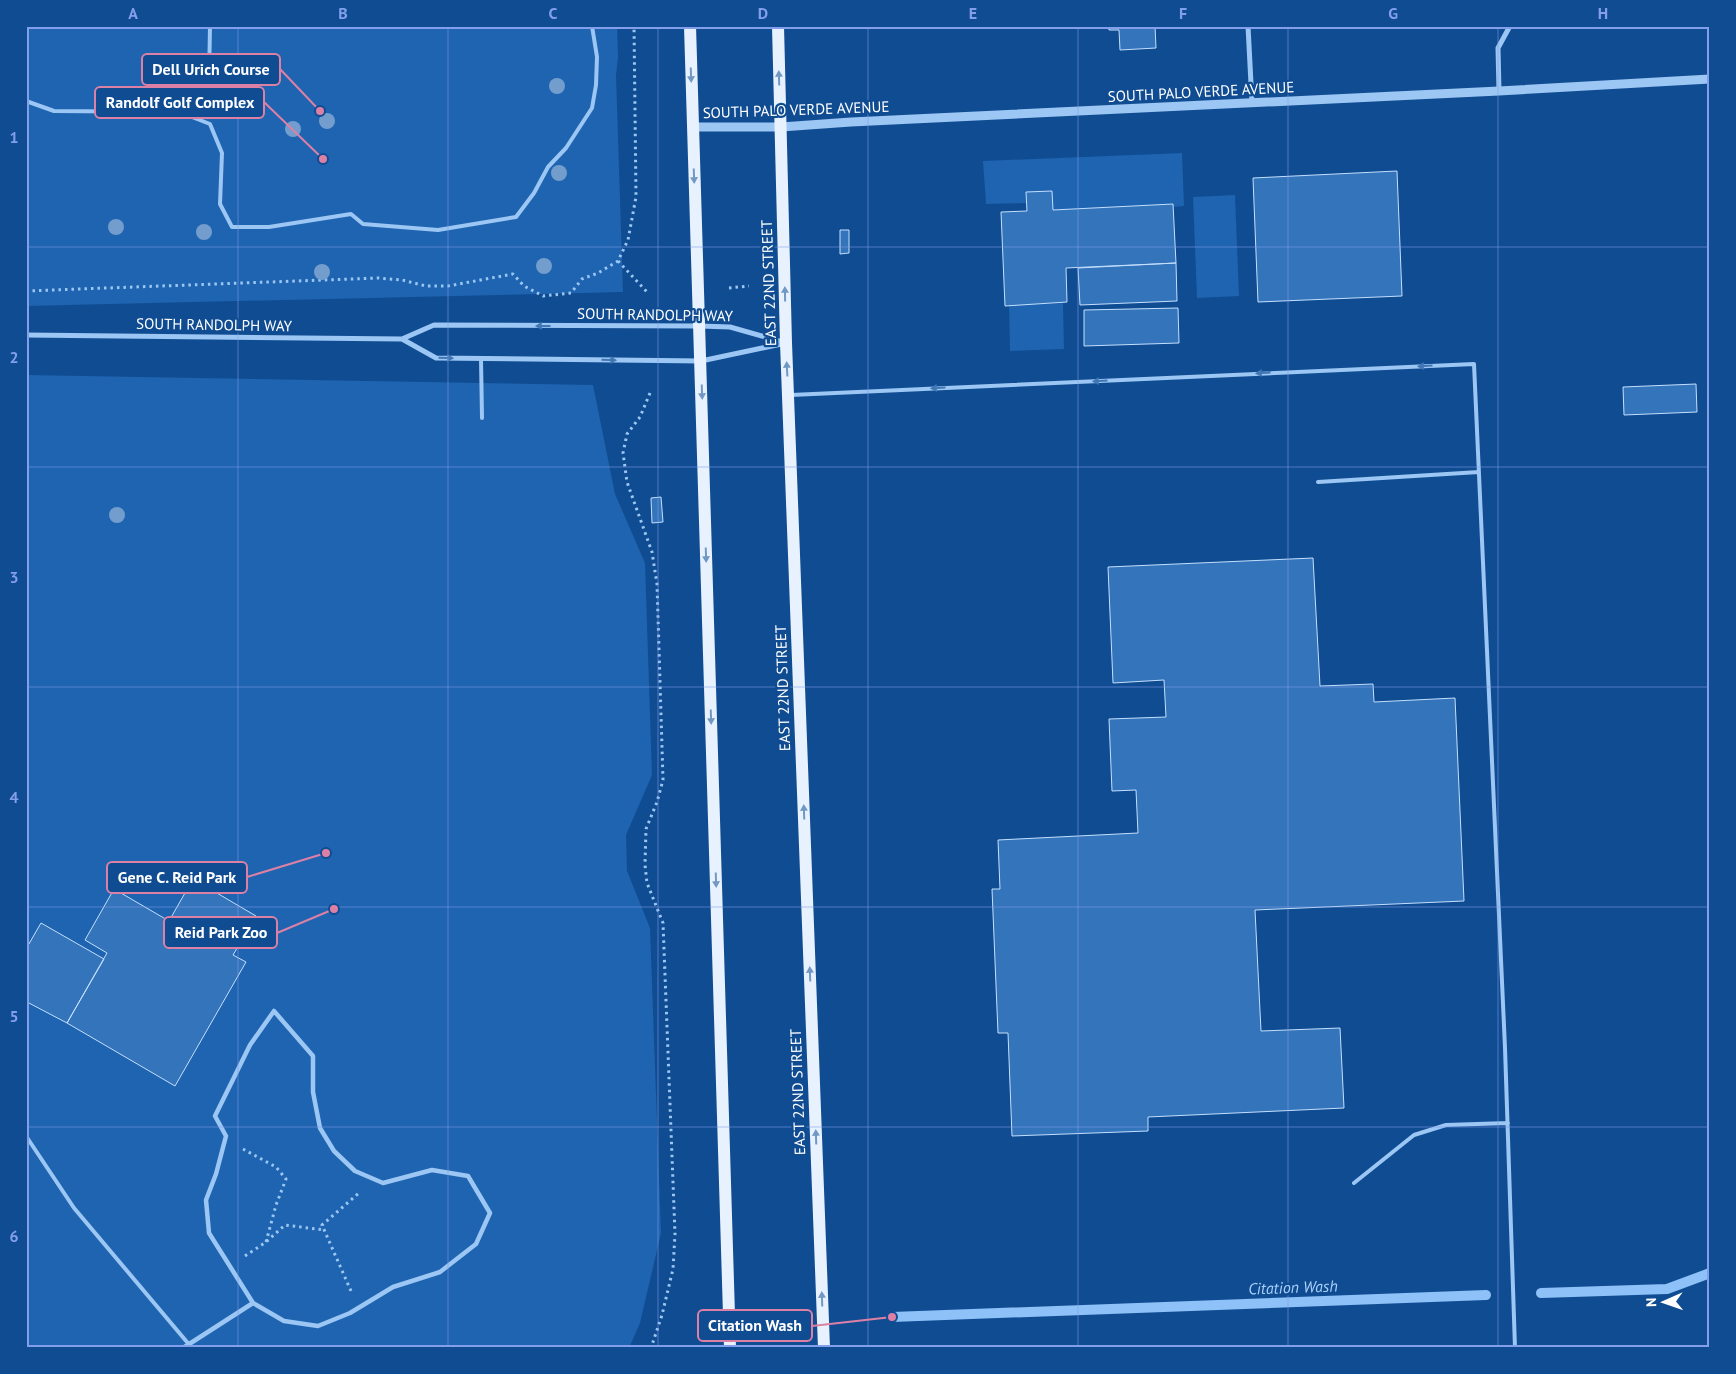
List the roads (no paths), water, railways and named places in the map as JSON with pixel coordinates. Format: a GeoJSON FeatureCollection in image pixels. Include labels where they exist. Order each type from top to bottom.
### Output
{"type":"FeatureCollection","features":[{"type":"Feature","properties":{"kind":"main road"},"geometry":{"type":"LineString","coordinates":[[690,26],[730,1348]]}},
{"type":"Feature","properties":{"kind":"main road","name":"EAST 22ND STREET"},"geometry":{"type":"LineString","coordinates":[[778,26],[786,343],[824,1348]]}},
{"type":"Feature","properties":{"kind":"street"},"geometry":{"type":"LineString","coordinates":[[1248,26],[1252,103]]}},
{"type":"Feature","properties":{"kind":"street"},"geometry":{"type":"LineString","coordinates":[[1499,92],[1498,48],[1510,26]]}},
{"type":"Feature","properties":{"kind":"street","name":"SOUTH PALO VERDE AVENUE"},"geometry":{"type":"LineString","coordinates":[[693,127],[781,126],[1499,92],[1710,79]]}},
{"type":"Feature","properties":{"kind":"street","name":"SOUTH RANDOLPH WAY"},"geometry":{"type":"LineString","coordinates":[[26,335],[402,339],[434,325],[700,326],[730,327],[786,343]]}},
{"type":"Feature","properties":{"kind":"street","name":"SOUTH RANDOLPH WAY"},"geometry":{"type":"LineString","coordinates":[[402,339],[436,358],[481,359],[701,361],[786,343]]}},
{"type":"Feature","properties":{"kind":"street"},"geometry":{"type":"LineString","coordinates":[[274,1011],[313,1056],[313,1092],[320,1128],[334,1151],[355,1171],[383,1183],[432,1170],[468,1176],[490,1213],[476,1244],[440,1272],[393,1287],[350,1313],[318,1326],[284,1321],[253,1303],[210,1234],[206,1200],[216,1174],[226,1136],[215,1116],[250,1045],[274,1011]]}},
{"type":"Feature","properties":{"kind":"street"},"geometry":{"type":"LineString","coordinates":[[183,1348],[191,1346],[253,1303]]}},
{"type":"Feature","properties":{"kind":"lane"},"geometry":{"type":"LineString","coordinates":[[26,101],[54,111],[179,112],[200,105],[209,82],[210,26]]}},
{"type":"Feature","properties":{"kind":"lane"},"geometry":{"type":"LineString","coordinates":[[179,112],[210,124],[222,153],[220,204],[232,226],[269,227],[351,214],[363,224],[438,230],[516,217],[534,193],[548,167],[566,148],[592,108],[596,85],[597,57],[592,26]]}},
{"type":"Feature","properties":{"kind":"lane"},"geometry":{"type":"LineString","coordinates":[[481,359],[482,418]]}},
{"type":"Feature","properties":{"kind":"lane"},"geometry":{"type":"LineString","coordinates":[[789,395],[1474,364],[1508,1124],[1515,1348]]}},
{"type":"Feature","properties":{"kind":"lane"},"geometry":{"type":"LineString","coordinates":[[1318,482],[1479,472]]}},
{"type":"Feature","properties":{"kind":"lane"},"geometry":{"type":"LineString","coordinates":[[1354,1183],[1414,1135],[1446,1125],[1508,1124]]}},
{"type":"Feature","properties":{"kind":"lane"},"geometry":{"type":"LineString","coordinates":[[26,1136],[74,1208],[191,1346]]}},
{"type":"Feature","properties":{"kind":"waterway","name":"Citation Wash"},"geometry":{"type":"LineString","coordinates":[[1541,1293],[1667,1289],[1710,1273]]}},
{"type":"Feature","properties":{"kind":"waterway","name":"Citation Wash"},"geometry":{"type":"LineString","coordinates":[[892,1317],[1486,1295]]}},
{"type":"Feature","properties":{"kind":"place","name":"Dell Urich Course"},"geometry":{"type":"Point","coordinates":[320,111]}},
{"type":"Feature","properties":{"kind":"place","name":"Randolf Golf Complex"},"geometry":{"type":"Point","coordinates":[323,159]}},
{"type":"Feature","properties":{"kind":"place","name":"Gene C. Reid Park"},"geometry":{"type":"Point","coordinates":[326,853]}},
{"type":"Feature","properties":{"kind":"place","name":"Reid Park Zoo"},"geometry":{"type":"Point","coordinates":[334,909]}},
{"type":"Feature","properties":{"kind":"place","name":"Citation Wash"},"geometry":{"type":"Point","coordinates":[892,1317]}}]}
